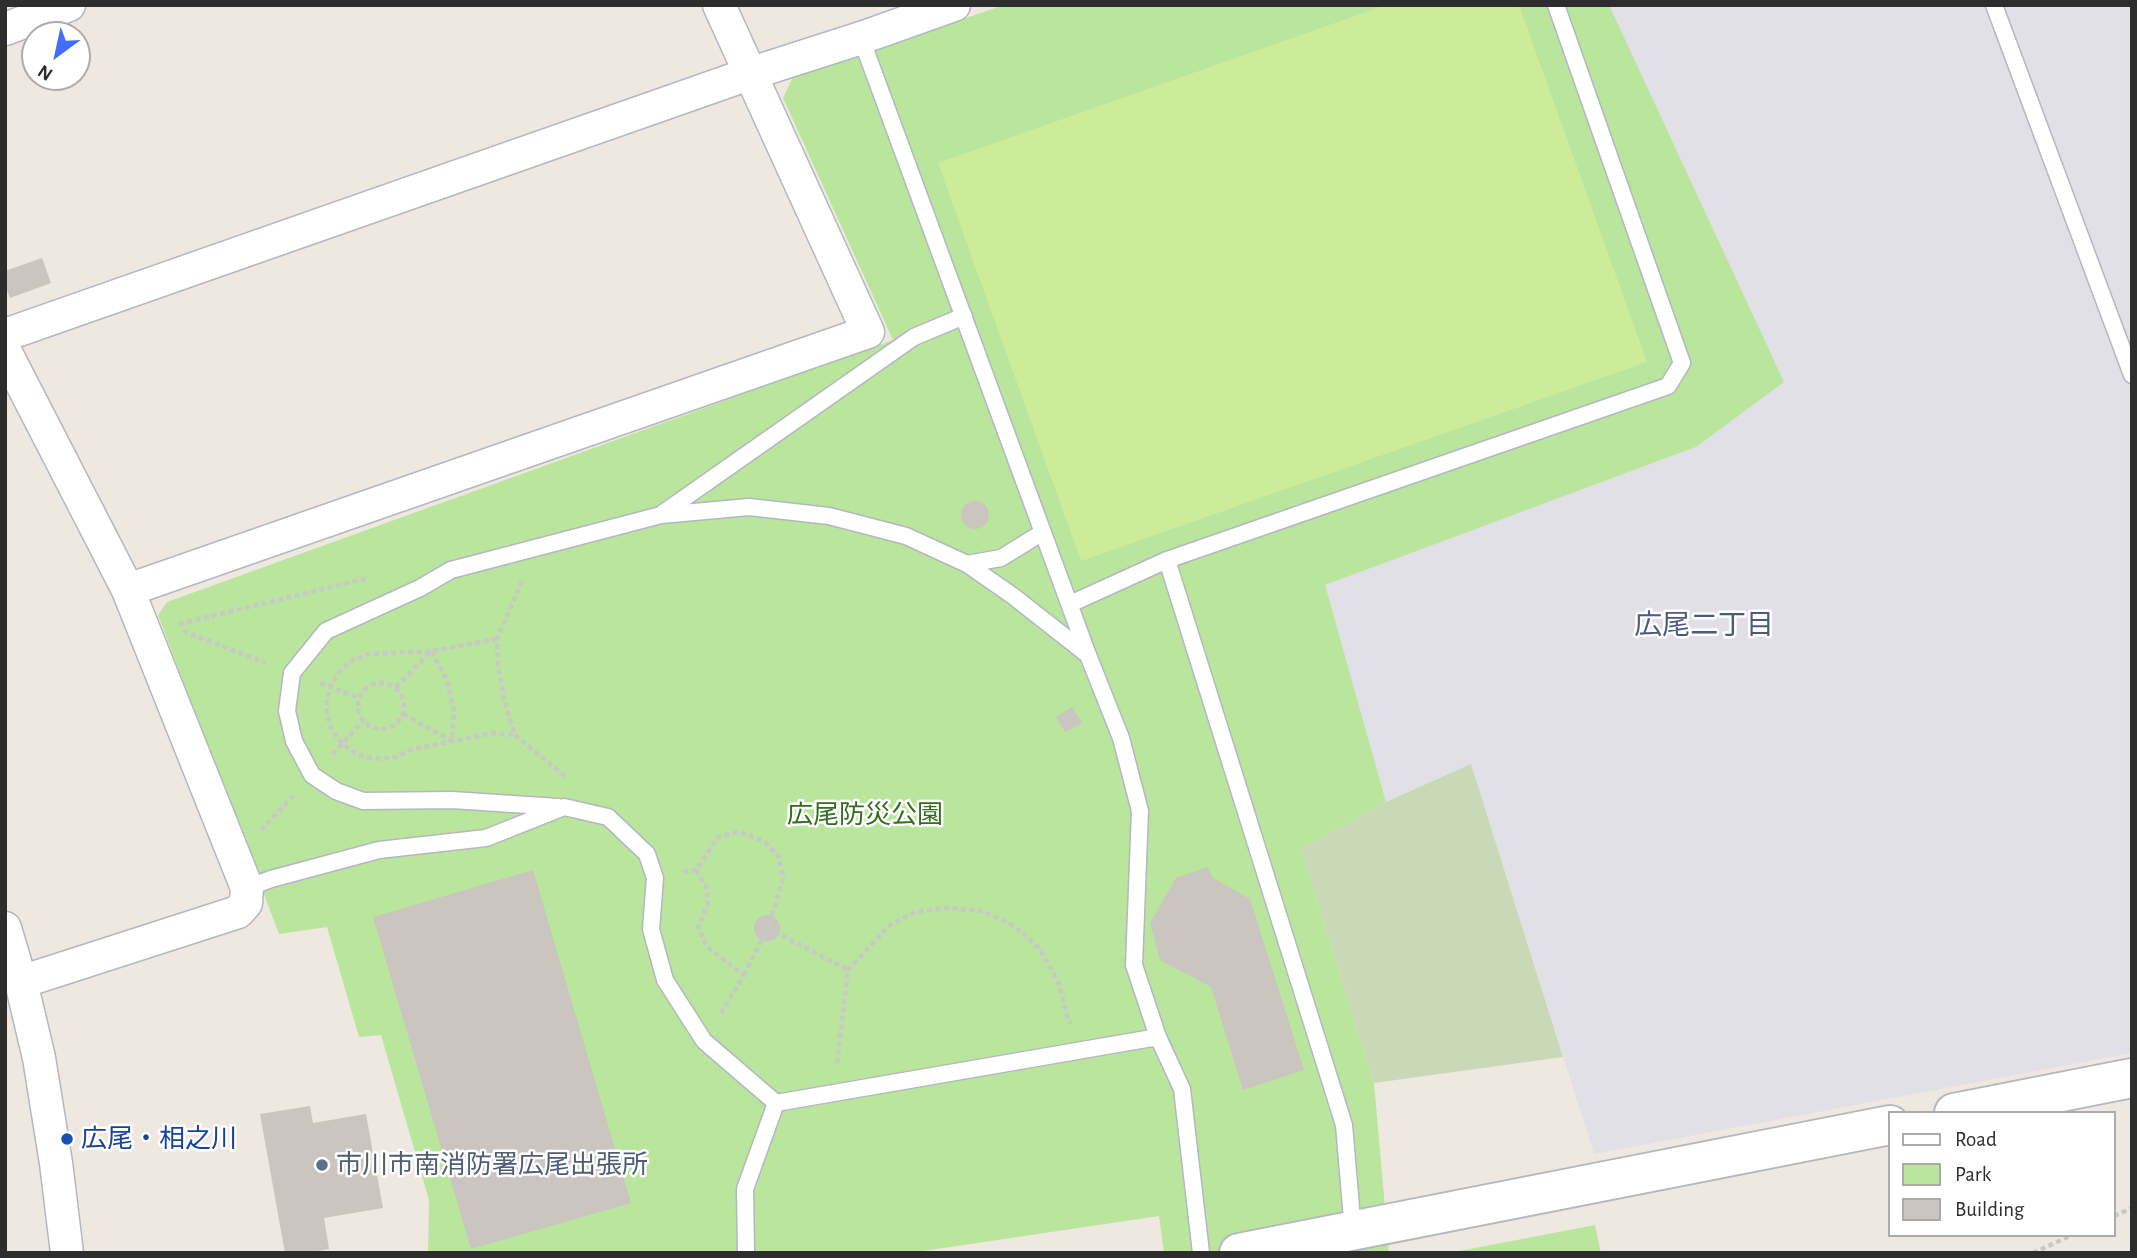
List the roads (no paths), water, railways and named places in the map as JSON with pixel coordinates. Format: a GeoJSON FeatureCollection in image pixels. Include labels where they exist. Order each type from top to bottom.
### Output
{"type":"FeatureCollection","features":[{"type":"Feature","properties":{"kind":"street"},"geometry":{"type":"LineString","coordinates":[[5,29],[69,5]]}},
{"type":"Feature","properties":{"kind":"street"},"geometry":{"type":"LineString","coordinates":[[128,590],[868,332],[719,5]]}},
{"type":"Feature","properties":{"kind":"street"},"geometry":{"type":"LineString","coordinates":[[5,335],[749,74],[954,5]]}},
{"type":"Feature","properties":{"kind":"street"},"geometry":{"type":"LineString","coordinates":[[5,351],[128,590],[247,888],[246,903],[238,912],[21,982]]}},
{"type":"Feature","properties":{"kind":"street"},"geometry":{"type":"LineString","coordinates":[[5,928],[39,1058],[56,1163],[66,1253]]}},
{"type":"Feature","properties":{"kind":"street"},"geometry":{"type":"LineString","coordinates":[[1964,1111],[2132,1078]]}},
{"type":"Feature","properties":{"kind":"street"},"geometry":{"type":"LineString","coordinates":[[1239,1253],[1888,1125]]}},
{"type":"Feature","properties":{"kind":"lane"},"geometry":{"type":"LineString","coordinates":[[1070,604],[1167,560],[1668,386],[1682,363],[1556,5]]}},
{"type":"Feature","properties":{"kind":"lane"},"geometry":{"type":"LineString","coordinates":[[1994,5],[2132,375]]}},
{"type":"Feature","properties":{"kind":"lane"},"geometry":{"type":"LineString","coordinates":[[861,38],[1087,654],[1121,738],[1140,811],[1134,965],[1158,1037],[1182,1090],[1201,1253]]}},
{"type":"Feature","properties":{"kind":"lane"},"geometry":{"type":"LineString","coordinates":[[661,515],[914,337],[964,316]]}},
{"type":"Feature","properties":{"kind":"lane"},"geometry":{"type":"LineString","coordinates":[[1087,654],[1013,596],[967,565],[906,536],[829,516],[749,507],[661,515],[451,570],[420,588],[326,631],[292,673],[287,711],[294,741],[312,775],[336,791],[363,801],[452,800],[564,807],[608,817],[647,854],[655,878],[651,929],[665,980],[704,1041],[776,1103],[1158,1037]]}},
{"type":"Feature","properties":{"kind":"lane"},"geometry":{"type":"LineString","coordinates":[[967,565],[1001,558],[1043,532]]}},
{"type":"Feature","properties":{"kind":"lane"},"geometry":{"type":"LineString","coordinates":[[1167,560],[1344,1125],[1353,1231]]}},
{"type":"Feature","properties":{"kind":"lane"},"geometry":{"type":"LineString","coordinates":[[247,888],[379,850],[486,838],[564,807]]}},
{"type":"Feature","properties":{"kind":"lane"},"geometry":{"type":"LineString","coordinates":[[746,1253],[745,1189],[776,1103]]}},
{"type":"Feature","properties":{"kind":"place","name":"広尾・相之川"},"geometry":{"type":"Point","coordinates":[67,1139]}},
{"type":"Feature","properties":{"kind":"place","name":"市川市南消防署広尾出張所"},"geometry":{"type":"Point","coordinates":[322,1165]}},
{"type":"Feature","properties":{"kind":"district","name":"広尾二丁目"},"geometry":{"type":"Point","coordinates":[1704,626]}},
{"type":"Feature","properties":{"kind":"park label","name":"広尾防災公園"},"geometry":{"type":"Point","coordinates":[865,815]}}]}
